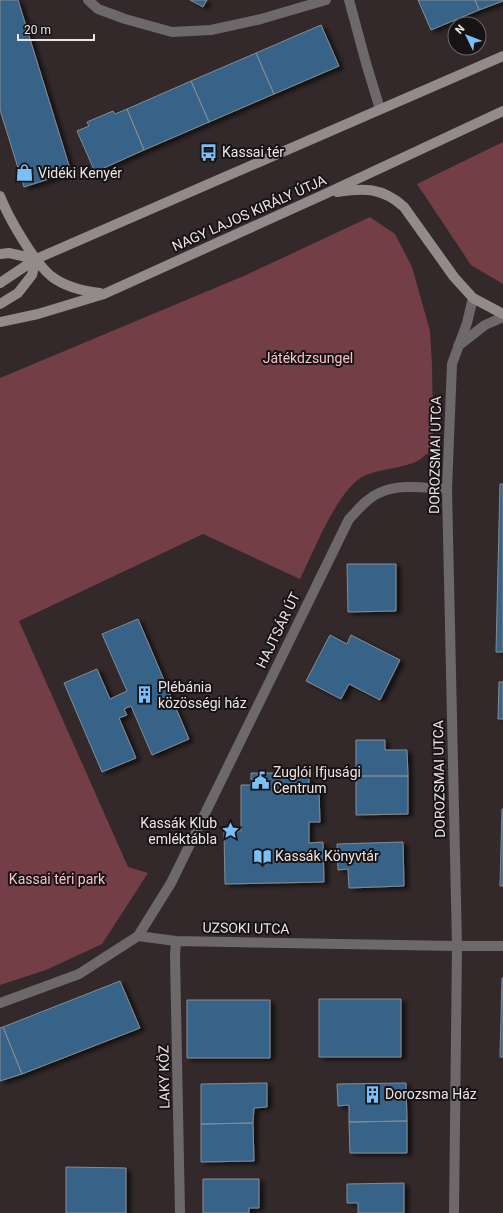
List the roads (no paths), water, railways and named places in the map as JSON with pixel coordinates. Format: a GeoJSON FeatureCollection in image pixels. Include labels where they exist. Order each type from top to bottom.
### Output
{"type":"FeatureCollection","features":[{"type":"Feature","properties":{"kind":"main road"},"geometry":{"type":"LineString","coordinates":[[0,283],[36,259],[503,56]]}},
{"type":"Feature","properties":{"kind":"main road","name":"NAGY LAJOS KIRÁLY ÚTJA"},"geometry":{"type":"LineString","coordinates":[[0,322],[38,314],[104,294],[325,194],[503,111]]}},
{"type":"Feature","properties":{"kind":"main road"},"geometry":{"type":"LineString","coordinates":[[325,194],[353,190],[373,190],[394,198],[404,207],[454,277],[473,298],[503,316]]}},
{"type":"Feature","properties":{"kind":"main road"},"geometry":{"type":"LineString","coordinates":[[0,196],[7,213],[36,259],[50,276],[65,285],[79,290],[104,294]]}},
{"type":"Feature","properties":{"kind":"main road"},"geometry":{"type":"LineString","coordinates":[[0,254],[9,253],[36,259]]}},
{"type":"Feature","properties":{"kind":"main road"},"geometry":{"type":"LineString","coordinates":[[0,304],[18,293],[32,275],[36,259]]}},
{"type":"Feature","properties":{"kind":"street"},"geometry":{"type":"LineString","coordinates":[[88,0],[98,9],[125,20],[172,32],[211,30],[261,19],[326,0]]}},
{"type":"Feature","properties":{"kind":"street"},"geometry":{"type":"LineString","coordinates":[[349,0],[380,109]]}},
{"type":"Feature","properties":{"kind":"street","name":"DOROZSMAI UTCA"},"geometry":{"type":"LineString","coordinates":[[454,1213],[457,946],[447,489],[452,364],[467,323],[473,298]]}},
{"type":"Feature","properties":{"kind":"street"},"geometry":{"type":"LineString","coordinates":[[458,346],[485,325],[503,316]]}},
{"type":"Feature","properties":{"kind":"street","name":"HAJTSÁR ÚT"},"geometry":{"type":"LineString","coordinates":[[138,936],[171,883],[348,519],[378,493],[397,487],[447,489]]}},
{"type":"Feature","properties":{"kind":"street"},"geometry":{"type":"LineString","coordinates":[[2,1002],[79,974],[138,936]]}},
{"type":"Feature","properties":{"kind":"street","name":"UZSOKI UTCA"},"geometry":{"type":"LineString","coordinates":[[138,936],[176,941],[503,946]]}},
{"type":"Feature","properties":{"kind":"street","name":"LAKY KÖZ"},"geometry":{"type":"LineString","coordinates":[[176,941],[180,1213]]}},
{"type":"Feature","properties":{"kind":"place","name":"Kassai tér"},"geometry":{"type":"Point","coordinates":[209,152]}},
{"type":"Feature","properties":{"kind":"place","name":"Vidéki Kenyér"},"geometry":{"type":"Point","coordinates":[25,173]}},
{"type":"Feature","properties":{"kind":"place","name":"Plébánia közösségi ház"},"geometry":{"type":"Point","coordinates":[145,695]}},
{"type":"Feature","properties":{"kind":"place","name":"Zuglói Ifjusági Centrum"},"geometry":{"type":"Point","coordinates":[260,780]}},
{"type":"Feature","properties":{"kind":"place","name":"Kassák Klub emléktábla"},"geometry":{"type":"Point","coordinates":[230,831]}},
{"type":"Feature","properties":{"kind":"place","name":"Kassák Könyvtár"},"geometry":{"type":"Point","coordinates":[262,856]}},
{"type":"Feature","properties":{"kind":"place","name":"Dorozsma Ház"},"geometry":{"type":"Point","coordinates":[372,1094]}},
{"type":"Feature","properties":{"kind":"park label","name":"Játékdzsungel"},"geometry":{"type":"Point","coordinates":[308,358]}},
{"type":"Feature","properties":{"kind":"park label","name":"Kassai téri park"},"geometry":{"type":"Point","coordinates":[57,879]}}]}
